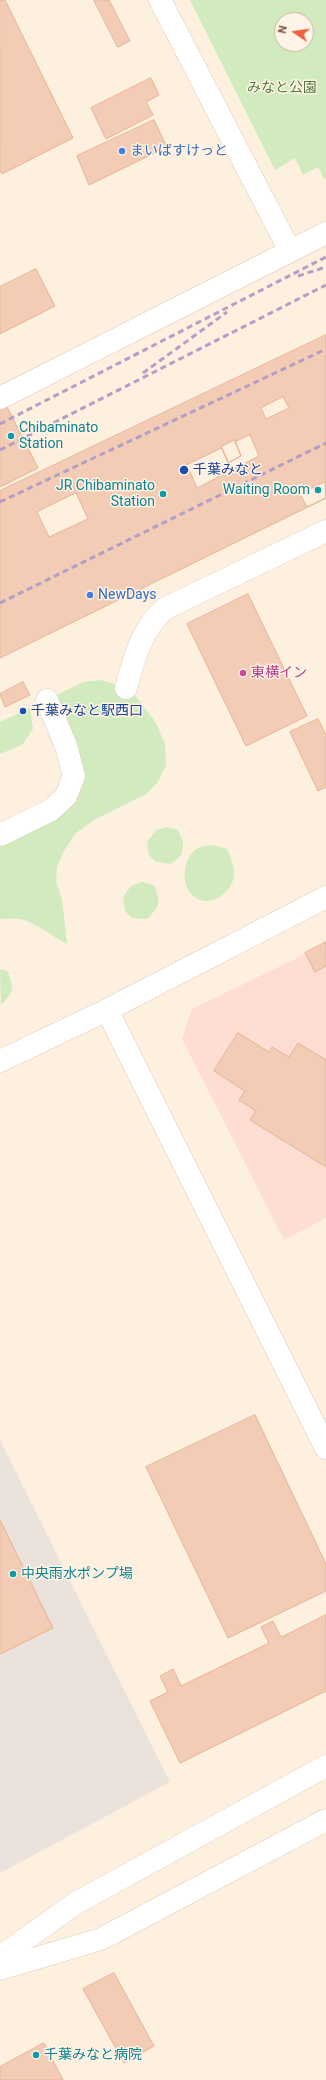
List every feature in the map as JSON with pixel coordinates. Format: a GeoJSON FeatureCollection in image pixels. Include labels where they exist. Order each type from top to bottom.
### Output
{"type":"FeatureCollection","features":[{"type":"Feature","properties":{"kind":"street"},"geometry":{"type":"LineString","coordinates":[[160,0],[290,250]]}},
{"type":"Feature","properties":{"kind":"street"},"geometry":{"type":"LineString","coordinates":[[0,398],[326,233]]}},
{"type":"Feature","properties":{"kind":"street"},"geometry":{"type":"LineString","coordinates":[[126,688],[135,654],[143,636],[152,621],[164,609],[326,531]]}},
{"type":"Feature","properties":{"kind":"street"},"geometry":{"type":"LineString","coordinates":[[0,835],[51,810],[66,796],[74,776],[66,746],[48,700]]}},
{"type":"Feature","properties":{"kind":"street"},"geometry":{"type":"LineString","coordinates":[[0,1061],[107,1010],[326,897]]}},
{"type":"Feature","properties":{"kind":"street"},"geometry":{"type":"LineString","coordinates":[[107,1010],[326,1448]]}},
{"type":"Feature","properties":{"kind":"street"},"geometry":{"type":"LineString","coordinates":[[0,1957],[76,1903],[326,1766]]}},
{"type":"Feature","properties":{"kind":"street"},"geometry":{"type":"LineString","coordinates":[[0,1969],[102,1939],[326,1820]]}},
{"type":"Feature","properties":{"kind":"shaded area"},"geometry":{"type":"Polygon","coordinates":[[[326,944],[326,1218],[284,1240],[182,1039],[192,1009],[326,944]]]}},
{"type":"Feature","properties":{"kind":"shaded area"},"geometry":{"type":"Polygon","coordinates":[[[0,1440],[170,1782],[0,1873],[0,1440]]]}},
{"type":"Feature","properties":{"kind":"green space","name":"みなと公園"},"geometry":{"type":"Polygon","coordinates":[[[190,0],[326,0],[326,178],[324,179],[318,167],[303,175],[295,158],[275,170],[190,0]]]}},
{"type":"Feature","properties":{"kind":"green space"},"geometry":{"type":"Polygon","coordinates":[[[102,680],[126,688],[138,699],[156,723],[165,744],[166,765],[158,782],[146,794],[92,821],[75,834],[64,851],[57,867],[56,882],[62,899],[67,944],[37,926],[25,921],[17,919],[0,919],[0,835],[51,810],[74,776],[47,700],[83,682],[102,680]]]}},
{"type":"Feature","properties":{"kind":"green space"},"geometry":{"type":"Polygon","coordinates":[[[30,708],[33,729],[22,745],[0,754],[0,722],[30,708]]]}},
{"type":"Feature","properties":{"kind":"green space"},"geometry":{"type":"Polygon","coordinates":[[[167,827],[178,830],[183,842],[182,854],[171,864],[156,862],[149,855],[147,842],[156,830],[167,827]]]}},
{"type":"Feature","properties":{"kind":"green space"},"geometry":{"type":"Polygon","coordinates":[[[213,845],[227,849],[232,862],[234,875],[233,881],[222,896],[216,899],[204,901],[192,895],[188,889],[185,868],[187,860],[196,849],[213,845]]]}},
{"type":"Feature","properties":{"kind":"green space"},"geometry":{"type":"Polygon","coordinates":[[[142,882],[154,885],[158,896],[158,904],[155,911],[147,919],[132,918],[125,911],[123,897],[131,886],[142,882]]]}},
{"type":"Feature","properties":{"kind":"green space"},"geometry":{"type":"Polygon","coordinates":[[[0,969],[7,971],[12,986],[9,997],[1,1005],[0,969]]]}},
{"type":"Feature","properties":{"kind":"building"},"geometry":{"type":"Polygon","coordinates":[[[0,0],[5,0],[73,138],[2,174],[0,170],[0,0]]]}},
{"type":"Feature","properties":{"kind":"building"},"geometry":{"type":"Polygon","coordinates":[[[94,0],[109,0],[130,41],[118,47],[94,0]]]}},
{"type":"Feature","properties":{"kind":"building"},"geometry":{"type":"Polygon","coordinates":[[[151,78],[159,95],[146,102],[153,115],[106,139],[91,108],[151,78]]]}},
{"type":"Feature","properties":{"kind":"building","name":"まいばすけっと"},"geometry":{"type":"Polygon","coordinates":[[[154,120],[167,147],[89,185],[77,156],[154,120]]]}},
{"type":"Feature","properties":{"kind":"building"},"geometry":{"type":"Polygon","coordinates":[[[36,269],[55,306],[0,334],[0,287],[36,269]]]}},
{"type":"Feature","properties":{"kind":"building","name":"JR Chibaminato Station"},"geometry":{"type":"Polygon","coordinates":[[[326,335],[326,498],[0,658],[0,491],[326,335]]]}},
{"type":"Feature","properties":{"kind":"building","name":"Chibaminato Station"},"geometry":{"type":"Polygon","coordinates":[[[0,393],[38,468],[0,487],[0,393]]]}},
{"type":"Feature","properties":{"kind":"building"},"geometry":{"type":"Polygon","coordinates":[[[283,397],[289,408],[266,419],[261,408],[283,397]]]}},
{"type":"Feature","properties":{"kind":"building"},"geometry":{"type":"Polygon","coordinates":[[[250,435],[259,456],[232,470],[228,463],[241,456],[235,442],[250,435]]]}},
{"type":"Feature","properties":{"kind":"building"},"geometry":{"type":"Polygon","coordinates":[[[235,440],[241,456],[228,463],[221,447],[235,440]]]}},
{"type":"Feature","properties":{"kind":"building"},"geometry":{"type":"Polygon","coordinates":[[[222,448],[232,470],[197,488],[187,465],[222,448]]]}},
{"type":"Feature","properties":{"kind":"building","name":"Waiting Room"},"geometry":{"type":"Polygon","coordinates":[[[325,482],[326,498],[307,507],[300,494],[325,482]]]}},
{"type":"Feature","properties":{"kind":"building"},"geometry":{"type":"Polygon","coordinates":[[[76,493],[88,519],[49,537],[37,512],[76,493]]]}},
{"type":"Feature","properties":{"kind":"building"},"geometry":{"type":"Polygon","coordinates":[[[248,594],[307,716],[246,746],[187,624],[248,594]]]}},
{"type":"Feature","properties":{"kind":"building"},"geometry":{"type":"Polygon","coordinates":[[[23,682],[30,695],[5,707],[0,694],[23,682]]]}},
{"type":"Feature","properties":{"kind":"building"},"geometry":{"type":"Polygon","coordinates":[[[318,719],[326,735],[326,787],[318,791],[290,732],[318,719]]]}},
{"type":"Feature","properties":{"kind":"building"},"geometry":{"type":"Polygon","coordinates":[[[326,942],[326,966],[315,972],[305,953],[326,942]]]}},
{"type":"Feature","properties":{"kind":"building"},"geometry":{"type":"Polygon","coordinates":[[[238,1033],[269,1052],[272,1047],[289,1057],[298,1043],[326,1060],[326,1167],[250,1120],[256,1111],[239,1100],[245,1091],[214,1071],[238,1033]]]}},
{"type":"Feature","properties":{"kind":"building"},"geometry":{"type":"Polygon","coordinates":[[[255,1415],[326,1564],[326,1591],[228,1638],[146,1467],[255,1415]]]}},
{"type":"Feature","properties":{"kind":"building","name":"中央雨水ポンプ場"},"geometry":{"type":"Polygon","coordinates":[[[0,1520],[53,1628],[0,1654],[0,1520]]]}},
{"type":"Feature","properties":{"kind":"building"},"geometry":{"type":"Polygon","coordinates":[[[326,1615],[326,1691],[180,1763],[150,1701],[168,1692],[160,1676],[173,1669],[181,1686],[269,1643],[261,1627],[273,1621],[281,1637],[326,1615]]]}},
{"type":"Feature","properties":{"kind":"building"},"geometry":{"type":"Polygon","coordinates":[[[114,1973],[154,2046],[124,2063],[83,1989],[114,1973]]]}},
{"type":"Feature","properties":{"kind":"building","name":"千葉みなと病院"},"geometry":{"type":"Polygon","coordinates":[[[44,2043],[63,2080],[0,2080],[0,2067],[44,2043]]]}},
{"type":"Feature","properties":{"kind":"railway"},"geometry":{"type":"LineString","coordinates":[[0,424],[326,257]]}},
{"type":"Feature","properties":{"kind":"railway"},"geometry":{"type":"LineString","coordinates":[[298,276],[326,267]]}},
{"type":"Feature","properties":{"kind":"railway"},"geometry":{"type":"LineString","coordinates":[[0,450],[326,285]]}},
{"type":"Feature","properties":{"kind":"railway"},"geometry":{"type":"LineString","coordinates":[[143,373],[227,312]]}},
{"type":"Feature","properties":{"kind":"railway"},"geometry":{"type":"LineString","coordinates":[[0,502],[326,349]]}},
{"type":"Feature","properties":{"kind":"railway"},"geometry":{"type":"LineString","coordinates":[[0,603],[326,443]]}},
{"type":"Feature","properties":{"kind":"place","name":"まいばすけっと"},"geometry":{"type":"Point","coordinates":[122,151]}},
{"type":"Feature","properties":{"kind":"place","name":"Chibaminato Station"},"geometry":{"type":"Point","coordinates":[11,436]}},
{"type":"Feature","properties":{"kind":"place","name":"千葉みなと"},"geometry":{"type":"Point","coordinates":[184,470]}},
{"type":"Feature","properties":{"kind":"place","name":"Waiting Room"},"geometry":{"type":"Point","coordinates":[318,490]}},
{"type":"Feature","properties":{"kind":"place","name":"JR Chibaminato Station"},"geometry":{"type":"Point","coordinates":[163,494]}},
{"type":"Feature","properties":{"kind":"place","name":"NewDays"},"geometry":{"type":"Point","coordinates":[90,595]}},
{"type":"Feature","properties":{"kind":"place","name":"東横イン"},"geometry":{"type":"Point","coordinates":[243,673]}},
{"type":"Feature","properties":{"kind":"place","name":"千葉みなと駅西口"},"geometry":{"type":"Point","coordinates":[23,711]}},
{"type":"Feature","properties":{"kind":"place","name":"中央雨水ポンプ場"},"geometry":{"type":"Point","coordinates":[13,1574]}},
{"type":"Feature","properties":{"kind":"place","name":"千葉みなと病院"},"geometry":{"type":"Point","coordinates":[36,2055]}}]}
